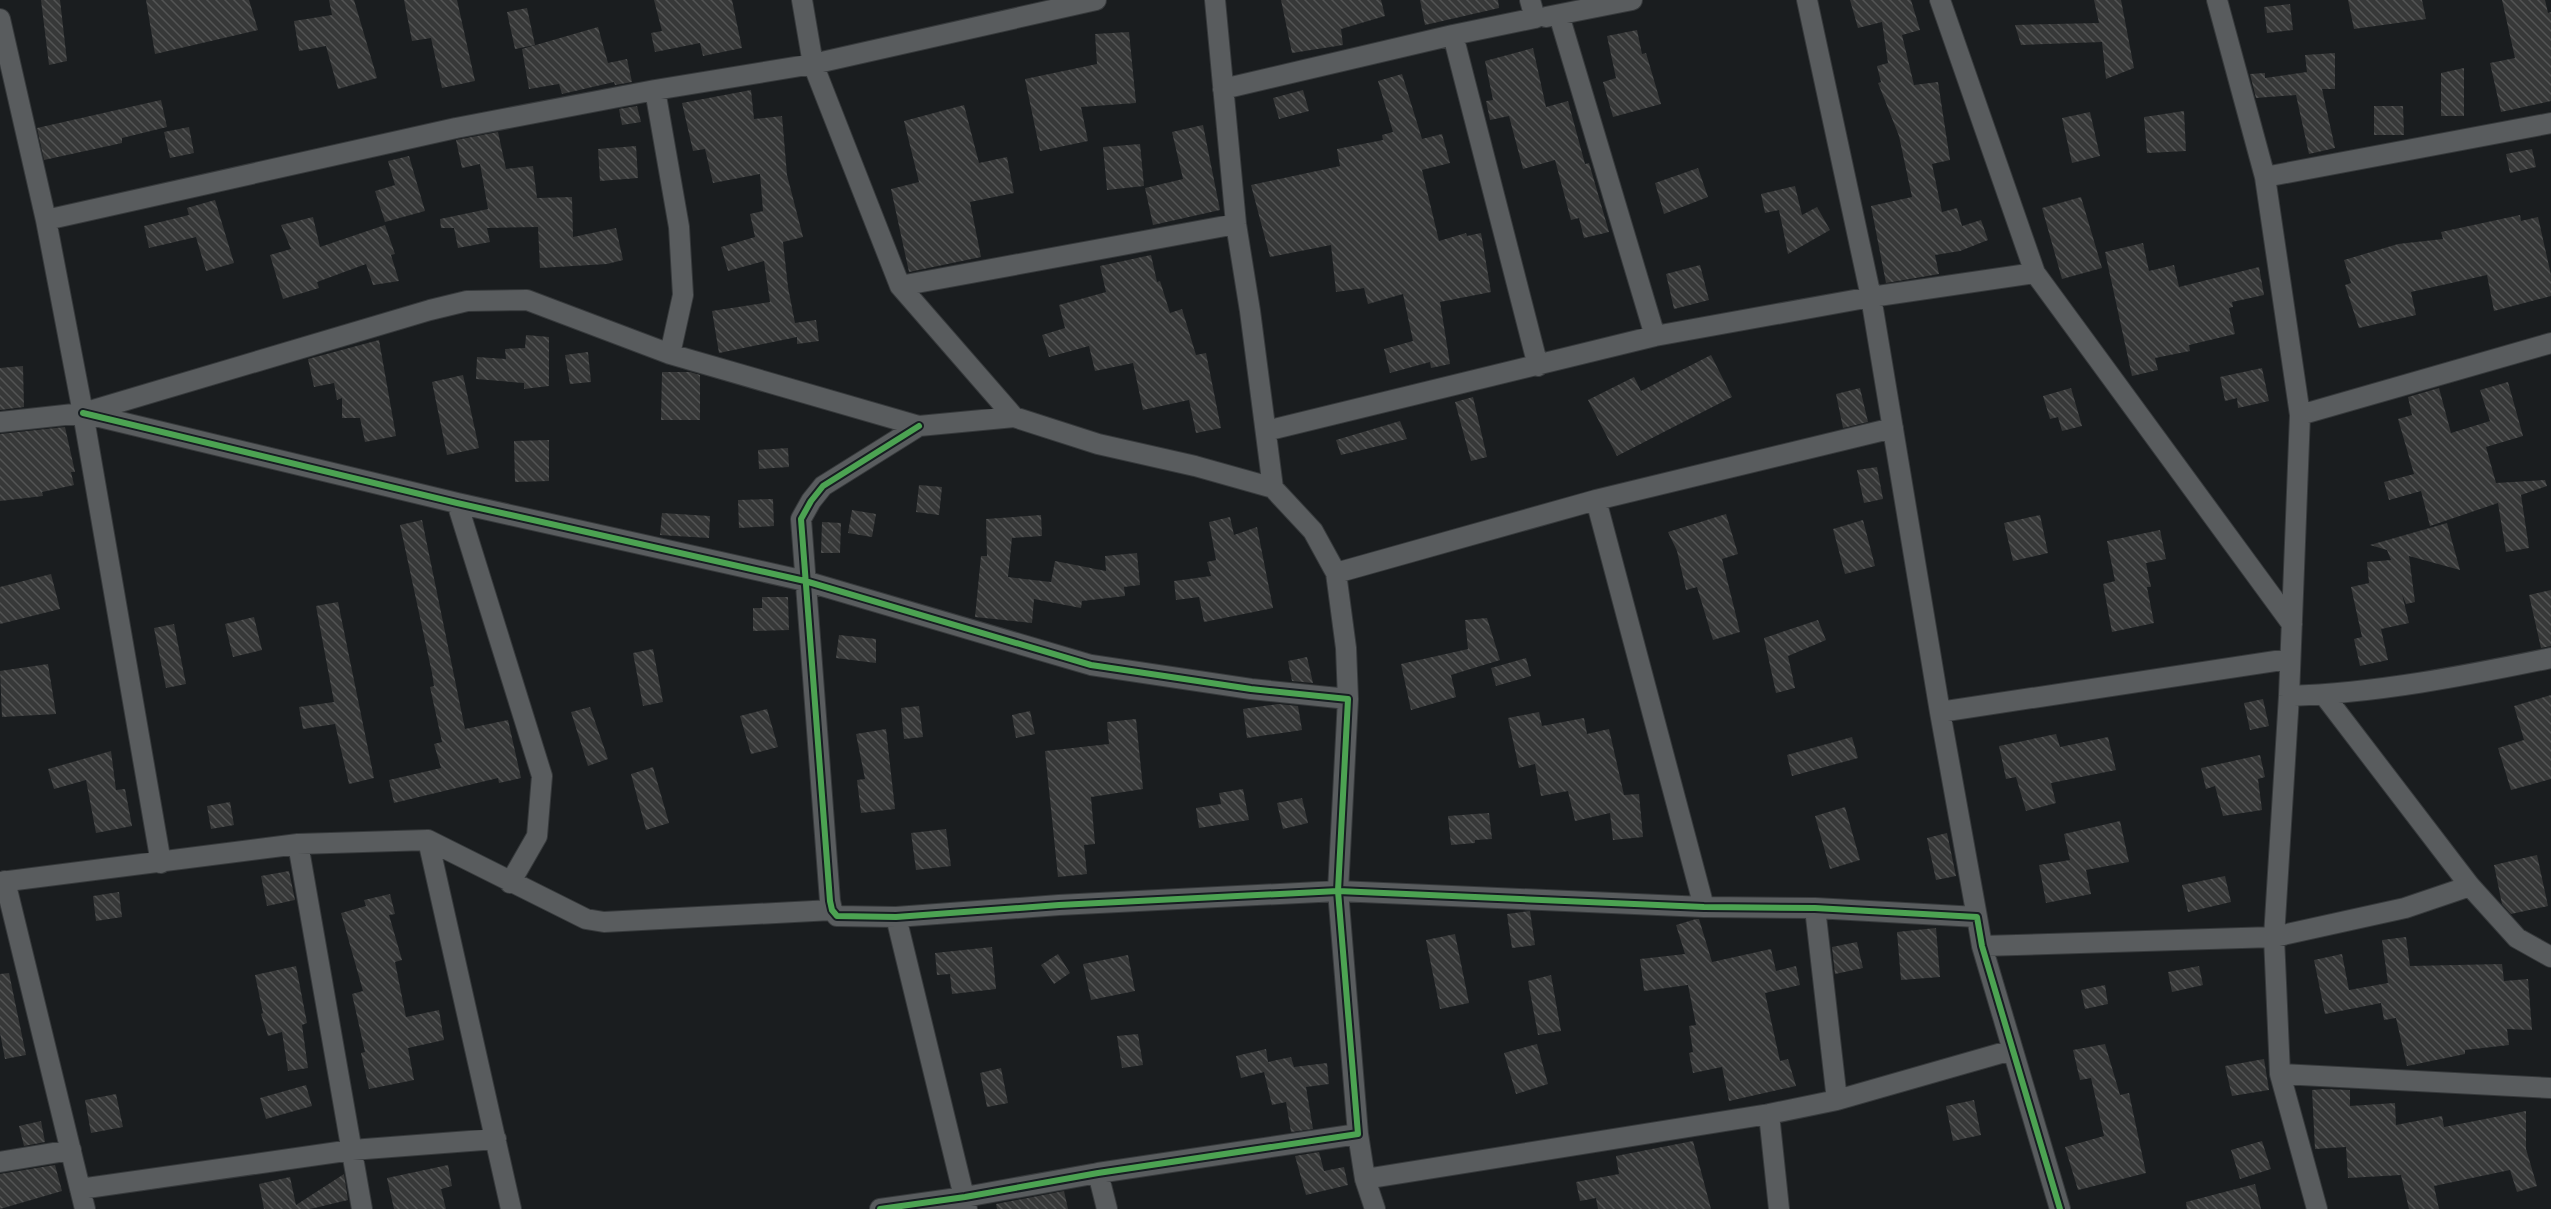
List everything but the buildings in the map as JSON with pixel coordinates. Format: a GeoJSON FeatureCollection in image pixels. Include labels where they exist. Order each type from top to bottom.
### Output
{"type":"FeatureCollection","features":[{"type":"Feature","properties":{"kind":"street"},"geometry":{"type":"LineString","coordinates":[[802,0],[813,64],[900,286],[1014,417]]}},
{"type":"Feature","properties":{"kind":"street"},"geometry":{"type":"LineString","coordinates":[[46,220],[456,128],[655,90],[813,64],[1096,0]]}},
{"type":"Feature","properties":{"kind":"street"},"geometry":{"type":"LineString","coordinates":[[1215,0],[1236,224],[1273,488]]}},
{"type":"Feature","properties":{"kind":"street"},"geometry":{"type":"LineString","coordinates":[[1223,88],[1454,35],[1532,9],[1559,15],[1632,0]]}},
{"type":"Feature","properties":{"kind":"street"},"geometry":{"type":"LineString","coordinates":[[1807,0],[1870,297],[1982,946],[2060,1209]]}},
{"type":"Feature","properties":{"kind":"street"},"geometry":{"type":"LineString","coordinates":[[1940,0],[2035,273],[2292,624]]}},
{"type":"Feature","properties":{"kind":"street"},"geometry":{"type":"LineString","coordinates":[[2217,0],[2265,177],[2300,415],[2289,696],[2274,937],[2280,1074],[2317,1209]]}},
{"type":"Feature","properties":{"kind":"street"},"geometry":{"type":"LineString","coordinates":[[1559,15],[1655,336]]}},
{"type":"Feature","properties":{"kind":"street"},"geometry":{"type":"LineString","coordinates":[[0,19],[46,220],[83,412],[161,863]]}},
{"type":"Feature","properties":{"kind":"street"},"geometry":{"type":"LineString","coordinates":[[1454,35],[1538,366]]}},
{"type":"Feature","properties":{"kind":"street"},"geometry":{"type":"LineString","coordinates":[[655,90],[679,227],[683,295],[670,354]]}},
{"type":"Feature","properties":{"kind":"street"},"geometry":{"type":"LineString","coordinates":[[2265,177],[2551,123]]}},
{"type":"Feature","properties":{"kind":"street"},"geometry":{"type":"LineString","coordinates":[[900,286],[1236,224]]}},
{"type":"Feature","properties":{"kind":"street"},"geometry":{"type":"LineString","coordinates":[[1266,430],[1655,336],[1870,297],[2035,273]]}},
{"type":"Feature","properties":{"kind":"street"},"geometry":{"type":"LineString","coordinates":[[0,422],[83,412],[467,301],[527,300],[670,354],[919,426],[1014,417],[1098,444],[1273,488],[1313,531],[1336,573],[1346,648],[1348,699],[1338,891],[1358,1134],[1365,1179],[1375,1209]]}},
{"type":"Feature","properties":{"kind":"street"},"geometry":{"type":"LineString","coordinates":[[2300,415],[2551,343]]}},
{"type":"Feature","properties":{"kind":"street"},"geometry":{"type":"LineString","coordinates":[[83,412],[457,503],[806,581],[1091,665],[1251,689],[1348,699]]}},
{"type":"Feature","properties":{"kind":"street"},"geometry":{"type":"LineString","coordinates":[[919,426],[823,486],[801,519],[832,910],[837,916],[896,917],[1059,905],[1338,891],[1704,908],[1815,908],[1977,917]]}},
{"type":"Feature","properties":{"kind":"street"},"geometry":{"type":"LineString","coordinates":[[1336,573],[1596,500],[1893,428]]}},
{"type":"Feature","properties":{"kind":"street"},"geometry":{"type":"LineString","coordinates":[[1596,500],[1704,908]]}},
{"type":"Feature","properties":{"kind":"street"},"geometry":{"type":"LineString","coordinates":[[457,503],[542,776],[537,836],[510,883]]}},
{"type":"Feature","properties":{"kind":"street"},"geometry":{"type":"LineString","coordinates":[[2289,696],[2324,695],[2450,679],[2551,658]]}},
{"type":"Feature","properties":{"kind":"street"},"geometry":{"type":"LineString","coordinates":[[1940,712],[2289,659]]}},
{"type":"Feature","properties":{"kind":"street"},"geometry":{"type":"LineString","coordinates":[[2324,695],[2470,886],[2517,938],[2551,957]]}},
{"type":"Feature","properties":{"kind":"street"},"geometry":{"type":"LineString","coordinates":[[85,1209],[2,882],[298,844],[428,840],[577,915],[604,922],[832,910]]}},
{"type":"Feature","properties":{"kind":"street"},"geometry":{"type":"LineString","coordinates":[[428,840],[511,1209]]}},
{"type":"Feature","properties":{"kind":"street"},"geometry":{"type":"LineString","coordinates":[[298,844],[362,1209]]}},
{"type":"Feature","properties":{"kind":"street"},"geometry":{"type":"LineString","coordinates":[[1982,946],[2274,937],[2405,908],[2470,886]]}},
{"type":"Feature","properties":{"kind":"street"},"geometry":{"type":"LineString","coordinates":[[1815,908],[1837,1100]]}},
{"type":"Feature","properties":{"kind":"street"},"geometry":{"type":"LineString","coordinates":[[896,917],[966,1203]]}},
{"type":"Feature","properties":{"kind":"street"},"geometry":{"type":"LineString","coordinates":[[1365,1179],[1769,1114],[1837,1100],[2012,1050]]}},
{"type":"Feature","properties":{"kind":"street"},"geometry":{"type":"LineString","coordinates":[[2280,1074],[2551,1089]]}},
{"type":"Feature","properties":{"kind":"street"},"geometry":{"type":"LineString","coordinates":[[1769,1114],[1779,1209]]}},
{"type":"Feature","properties":{"kind":"street"},"geometry":{"type":"LineString","coordinates":[[880,1209],[966,1203],[1098,1173],[1358,1134]]}},
{"type":"Feature","properties":{"kind":"street"},"geometry":{"type":"LineString","coordinates":[[80,1189],[352,1150],[496,1139]]}},
{"type":"Feature","properties":{"kind":"street"},"geometry":{"type":"LineString","coordinates":[[0,1162],[71,1150]]}},
{"type":"Feature","properties":{"kind":"street"},"geometry":{"type":"LineString","coordinates":[[1098,1173],[1107,1209]]}},
{"type":"Feature","properties":{"kind":"cycle path"},"geometry":{"type":"LineString","coordinates":[[83,413],[457,503],[805,581],[1091,665],[1251,689],[1348,699],[1338,891],[1358,1134],[880,1209]]}},
{"type":"Feature","properties":{"kind":"cycle path"},"geometry":{"type":"LineString","coordinates":[[919,426],[823,486],[801,519],[830,901],[832,910],[837,916],[896,917],[1059,905],[1338,891],[1704,907],[1815,908],[1977,917],[1982,946],[2060,1209]]}}]}
